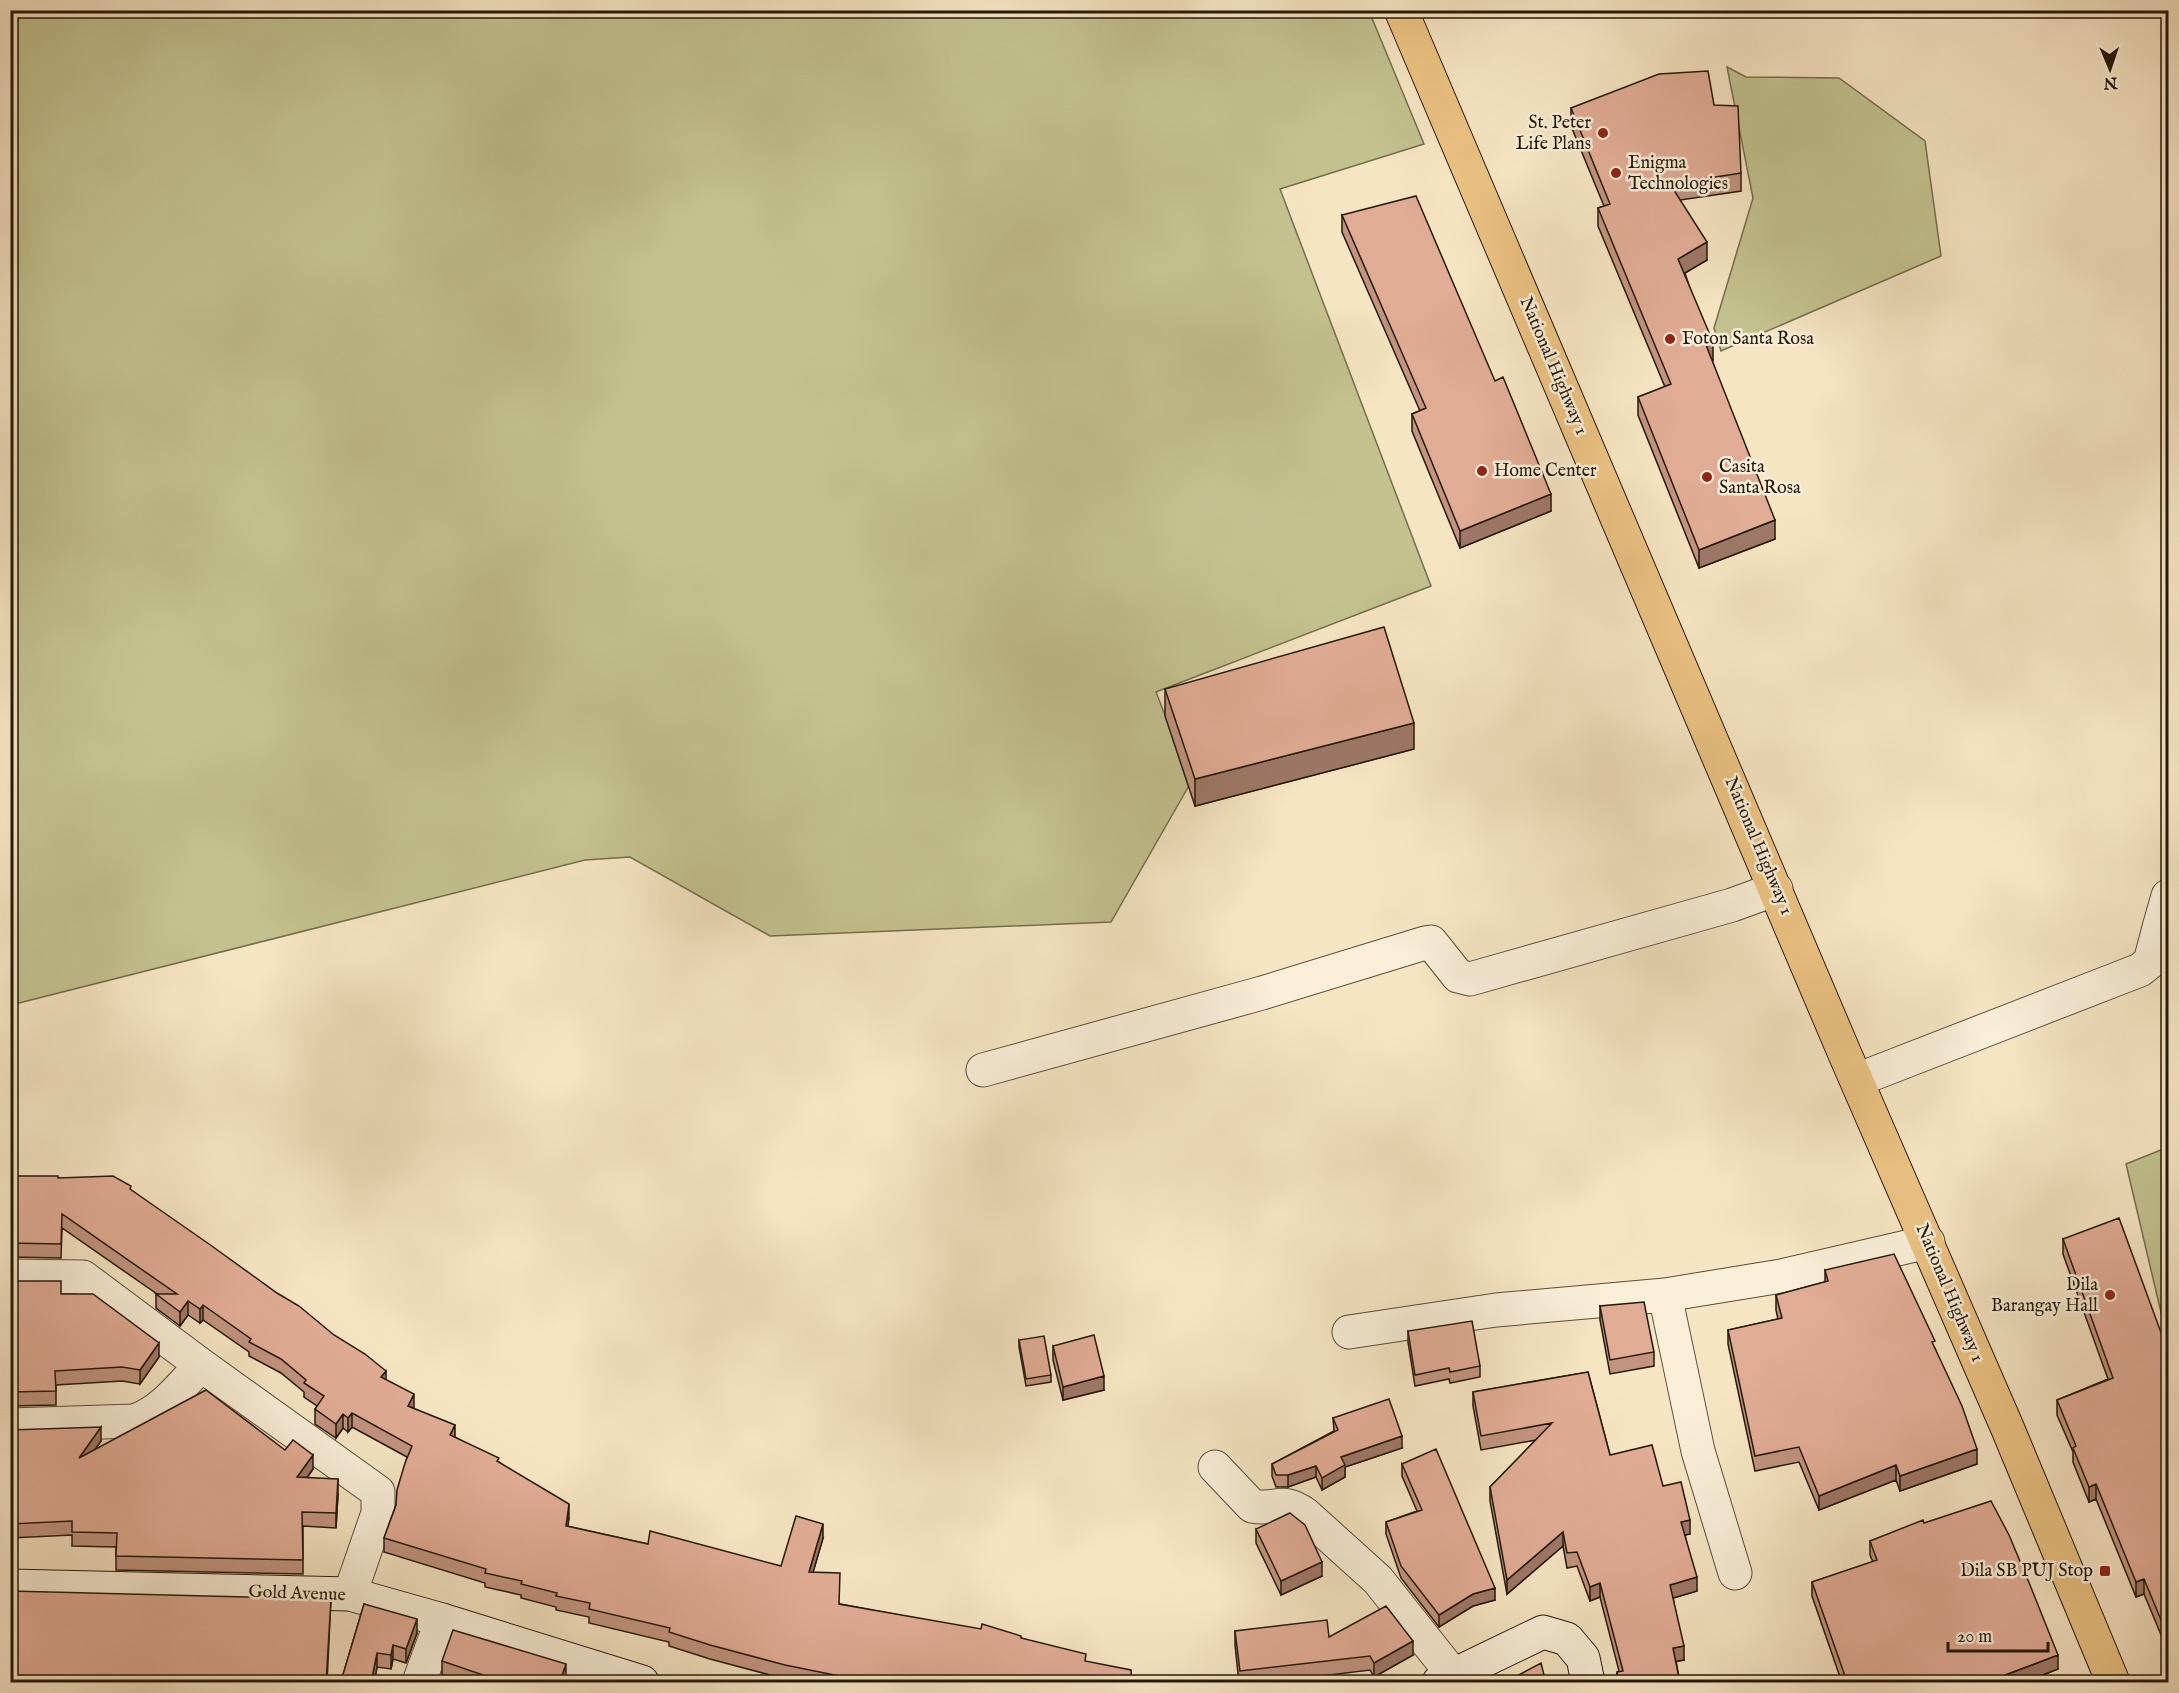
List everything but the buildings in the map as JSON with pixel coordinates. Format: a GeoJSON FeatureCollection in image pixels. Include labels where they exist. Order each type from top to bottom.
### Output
{"type":"FeatureCollection","features":[{"type":"Feature","properties":{"kind":"highway","name":"National Highway 1"},"geometry":{"type":"LineString","coordinates":[[1401,10],[1928,1242],[2113,1683]]}},
{"type":"Feature","properties":{"kind":"street"},"geometry":{"type":"LineString","coordinates":[[983,1070],[1262,993],[1425,943],[1431,942],[1458,976],[1470,979],[1732,905],[1776,889]]}},
{"type":"Feature","properties":{"kind":"street"},"geometry":{"type":"LineString","coordinates":[[1857,1080],[2140,970],[2150,962],[2166,919]]}},
{"type":"Feature","properties":{"kind":"street"},"geometry":{"type":"LineString","coordinates":[[1349,1332],[1496,1310],[1665,1295],[1781,1276],[1928,1242]]}},
{"type":"Feature","properties":{"kind":"street"},"geometry":{"type":"LineString","coordinates":[[10,1276],[83,1276],[201,1365],[378,1492],[378,1513],[350,1594]]}},
{"type":"Feature","properties":{"kind":"street"},"geometry":{"type":"LineString","coordinates":[[1665,1295],[1698,1451],[1735,1573]]}},
{"type":"Feature","properties":{"kind":"street"},"geometry":{"type":"LineString","coordinates":[[10,1425],[69,1424],[148,1416],[201,1365]]}},
{"type":"Feature","properties":{"kind":"street"},"geometry":{"type":"LineString","coordinates":[[1215,1467],[1252,1506],[1293,1505],[1378,1580],[1446,1679],[1543,1632],[1567,1639],[1583,1658],[1588,1683]]}},
{"type":"Feature","properties":{"kind":"street","name":"Gold Avenue"},"geometry":{"type":"LineString","coordinates":[[10,1586],[350,1594],[442,1620],[642,1683]]}},
{"type":"Feature","properties":{"kind":"street"},"geometry":{"type":"LineString","coordinates":[[419,1683],[442,1620]]}},
{"type":"Feature","properties":{"kind":"shaded area"},"geometry":{"type":"Polygon","coordinates":[[[11,11],[1369,11],[1424,144],[1280,189],[1431,586],[1156,692],[1191,782],[1111,922],[770,936],[630,857],[585,860],[11,1005],[11,11]]]}},
{"type":"Feature","properties":{"kind":"shaded area"},"geometry":{"type":"Polygon","coordinates":[[[1727,67],[1746,77],[1839,78],[1925,141],[1941,256],[1721,351],[1714,328],[1753,198],[1727,67]]]}},
{"type":"Feature","properties":{"kind":"shaded area"},"geometry":{"type":"Polygon","coordinates":[[[2168,1147],[2168,1342],[2126,1164],[2168,1147]]]}},
{"type":"Feature","properties":{"kind":"place","name":"St. Peter Life Plans"},"geometry":{"type":"Point","coordinates":[1603,133]}},
{"type":"Feature","properties":{"kind":"place","name":"Enigma Technologies"},"geometry":{"type":"Point","coordinates":[1616,173]}},
{"type":"Feature","properties":{"kind":"place","name":"Foton Santa Rosa"},"geometry":{"type":"Point","coordinates":[1670,339]}},
{"type":"Feature","properties":{"kind":"place","name":"Home Center"},"geometry":{"type":"Point","coordinates":[1482,471]}},
{"type":"Feature","properties":{"kind":"place","name":"Casita Santa Rosa"},"geometry":{"type":"Point","coordinates":[1707,477]}},
{"type":"Feature","properties":{"kind":"place","name":"Dila Barangay Hall"},"geometry":{"type":"Point","coordinates":[2110,1295]}},
{"type":"Feature","properties":{"kind":"place","name":"Dila SB PUJ Stop"},"geometry":{"type":"Point","coordinates":[2105,1571]}}]}
